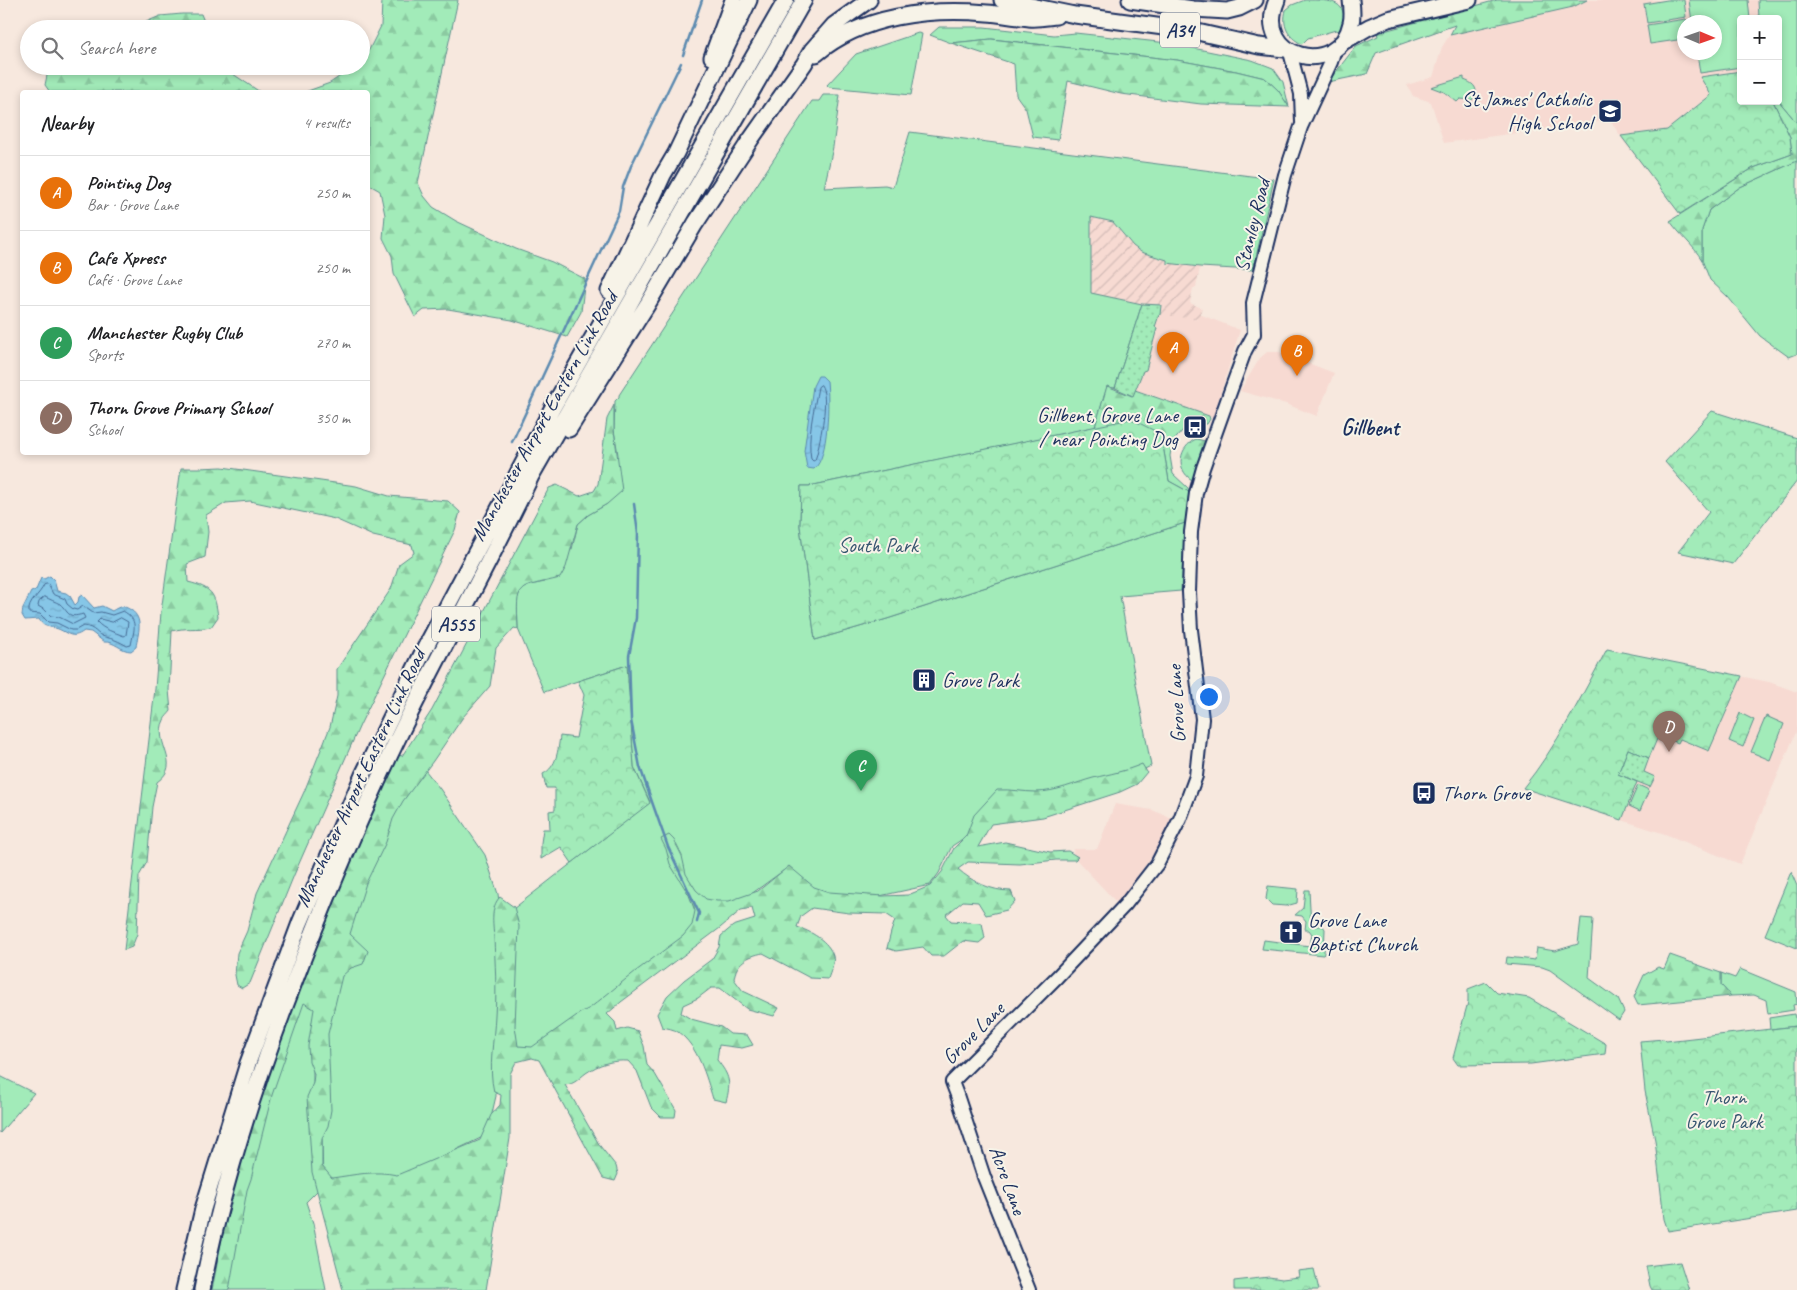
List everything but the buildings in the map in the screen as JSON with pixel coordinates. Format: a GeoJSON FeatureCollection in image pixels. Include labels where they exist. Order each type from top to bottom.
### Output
{"type":"FeatureCollection","features":[{"type":"Feature","properties":{"kind":"highway"},"geometry":{"type":"LineString","coordinates":[[663,175],[670,149],[718,44],[733,0]]}},
{"type":"Feature","properties":{"kind":"highway"},"geometry":{"type":"LineString","coordinates":[[553,407],[663,175],[680,145],[749,0]]}},
{"type":"Feature","properties":{"kind":"highway","name":"Manchester Airport Eastern Link Road"},"geometry":{"type":"LineString","coordinates":[[184,1290],[203,1208],[232,1113],[287,956],[363,775],[423,652],[553,407],[786,0]]}},
{"type":"Feature","properties":{"kind":"highway","name":"Manchester Airport Eastern Link Road"},"geometry":{"type":"LineString","coordinates":[[202,1290],[219,1214],[246,1119],[280,1018],[310,938],[381,774],[531,476],[804,0]]}},
{"type":"Feature","properties":{"kind":"highway"},"geometry":{"type":"LineString","coordinates":[[511,519],[537,481],[647,305],[695,224],[812,50],[827,31],[869,0]]}},
{"type":"Feature","properties":{"kind":"highway","name":"A34"},"geometry":{"type":"LineString","coordinates":[[1002,0],[1075,15],[1192,32],[1288,50],[1302,57],[1316,57],[1329,53],[1368,27],[1388,19],[1469,0]]}},
{"type":"Feature","properties":{"kind":"highway","name":"A34"},"geometry":{"type":"LineString","coordinates":[[1130,0],[1194,9],[1227,11],[1239,8],[1255,0]]}},
{"type":"Feature","properties":{"kind":"highway"},"geometry":{"type":"LineString","coordinates":[[1277,0],[1272,14],[1273,27],[1278,39],[1288,50]]}},
{"type":"Feature","properties":{"kind":"highway"},"geometry":{"type":"LineString","coordinates":[[1337,46],[1350,26],[1351,0]]}},
{"type":"Feature","properties":{"kind":"highway"},"geometry":{"type":"LineString","coordinates":[[804,64],[842,36],[864,26],[902,16],[964,12],[1030,18],[1075,15]]}},
{"type":"Feature","properties":{"kind":"main road","name":"Stanley Road"},"geometry":{"type":"LineString","coordinates":[[1254,334],[1253,303],[1285,175],[1302,127],[1337,46]]}},
{"type":"Feature","properties":{"kind":"main road","name":"Stanley Road"},"geometry":{"type":"LineString","coordinates":[[1288,50],[1301,94],[1302,127]]}},
{"type":"Feature","properties":{"kind":"main road","name":"Grove Lane"},"geometry":{"type":"LineString","coordinates":[[952,1082],[1125,906],[1157,864],[1180,818],[1196,776],[1202,720],[1191,630],[1189,592],[1194,506],[1211,446],[1245,351],[1254,334]]}},
{"type":"Feature","properties":{"kind":"main road","name":"Acre Lane"},"geometry":{"type":"LineString","coordinates":[[952,1082],[984,1177],[1029,1290]]}},
{"type":"Feature","properties":{"kind":"shaded area","name":"St James' Catholic High School"},"geometry":{"type":"Polygon","coordinates":[[[1587,0],[1758,0],[1759,15],[1737,15],[1737,105],[1782,105],[1797,123],[1797,152],[1710,196],[1680,214],[1625,143],[1610,120],[1444,143],[1431,102],[1413,96],[1407,85],[1433,77],[1442,47],[1456,25],[1573,7],[1587,0]]]}},
{"type":"Feature","properties":{"kind":"shaded area"},"geometry":{"type":"Polygon","coordinates":[[[1091,217],[1113,222],[1133,246],[1141,252],[1167,260],[1167,263],[1200,267],[1196,288],[1193,288],[1190,303],[1202,308],[1198,320],[1160,314],[1161,305],[1142,304],[1091,294],[1091,217]]]}},
{"type":"Feature","properties":{"kind":"shaded area"},"geometry":{"type":"Polygon","coordinates":[[[1142,304],[1197,320],[1199,314],[1240,330],[1213,418],[1135,390],[1142,304]]]}},
{"type":"Feature","properties":{"kind":"shaded area"},"geometry":{"type":"Polygon","coordinates":[[[1267,352],[1279,352],[1334,373],[1317,416],[1286,404],[1240,391],[1260,358],[1267,352]]]}},
{"type":"Feature","properties":{"kind":"shaded area"},"geometry":{"type":"Polygon","coordinates":[[[1607,649],[1769,682],[1797,692],[1797,730],[1740,864],[1665,834],[1523,788],[1542,765],[1558,739],[1607,649]]]}},
{"type":"Feature","properties":{"kind":"shaded area"},"geometry":{"type":"Polygon","coordinates":[[[1115,804],[1152,810],[1172,818],[1151,858],[1117,903],[1072,855],[1074,849],[1097,849],[1115,804]]]}},
{"type":"Feature","properties":{"kind":"green space"},"geometry":{"type":"Polygon","coordinates":[[[382,0],[458,0],[418,183],[424,196],[433,207],[456,221],[516,249],[552,262],[585,279],[581,312],[567,337],[512,320],[448,309],[424,310],[415,317],[394,274],[392,256],[383,238],[385,215],[380,191],[370,185],[370,90],[311,90],[330,83],[342,75],[370,75],[370,48],[381,26],[382,0]]]}},
{"type":"Feature","properties":{"kind":"green space"},"geometry":{"type":"Polygon","coordinates":[[[1305,0],[1337,4],[1343,14],[1341,33],[1336,30],[1308,38],[1302,44],[1293,38],[1285,26],[1286,10],[1292,5],[1305,0]]]}},
{"type":"Feature","properties":{"kind":"green space"},"geometry":{"type":"Polygon","coordinates":[[[1497,0],[1587,0],[1573,7],[1450,35],[1455,25],[1376,53],[1367,74],[1328,82],[1356,46],[1378,36],[1377,33],[1497,0]]]}},
{"type":"Feature","properties":{"kind":"green space"},"geometry":{"type":"Polygon","coordinates":[[[1667,0],[1684,0],[1686,15],[1677,15],[1677,18],[1647,23],[1644,4],[1667,0]]]}},
{"type":"Feature","properties":{"kind":"green space"},"geometry":{"type":"Polygon","coordinates":[[[1689,0],[1748,0],[1750,15],[1737,15],[1737,68],[1700,73],[1698,60],[1722,60],[1722,15],[1691,15],[1689,0]]]}},
{"type":"Feature","properties":{"kind":"green space"},"geometry":{"type":"Polygon","coordinates":[[[1758,0],[1797,0],[1797,123],[1782,105],[1782,15],[1759,15],[1758,0]]]}},
{"type":"Feature","properties":{"kind":"green space"},"geometry":{"type":"Polygon","coordinates":[[[201,14],[203,20],[151,20],[160,16],[201,14]]]}},
{"type":"Feature","properties":{"kind":"green space"},"geometry":{"type":"Polygon","coordinates":[[[1677,20],[1677,40],[1650,44],[1647,25],[1677,20]]]}},
{"type":"Feature","properties":{"kind":"green space"},"geometry":{"type":"Polygon","coordinates":[[[939,27],[984,27],[1054,35],[1075,33],[1168,43],[1252,60],[1273,68],[1283,82],[1289,107],[1278,90],[1265,78],[1236,71],[1177,60],[992,39],[951,43],[930,35],[939,27]]]}},
{"type":"Feature","properties":{"kind":"green space"},"geometry":{"type":"Polygon","coordinates":[[[918,33],[922,34],[911,95],[829,87],[827,85],[856,54],[918,33]]]}},
{"type":"Feature","properties":{"kind":"green space"},"geometry":{"type":"Polygon","coordinates":[[[991,39],[1177,60],[1236,71],[1265,78],[1278,90],[1289,107],[1201,104],[1121,94],[1068,81],[1058,140],[1033,137],[1026,109],[1016,95],[1014,64],[951,43],[991,39]]]}},
{"type":"Feature","properties":{"kind":"green space"},"geometry":{"type":"Polygon","coordinates":[[[1737,72],[1737,105],[1775,105],[1790,137],[1792,154],[1753,168],[1680,214],[1621,136],[1667,130],[1711,95],[1700,77],[1737,72]]]}},
{"type":"Feature","properties":{"kind":"green space"},"geometry":{"type":"Polygon","coordinates":[[[47,75],[234,75],[257,90],[49,90],[45,85],[47,75]]]}},
{"type":"Feature","properties":{"kind":"green space"},"geometry":{"type":"Polygon","coordinates":[[[1464,77],[1464,80],[1472,84],[1476,89],[1476,95],[1472,100],[1460,99],[1457,102],[1444,92],[1431,87],[1464,77]]]}},
{"type":"Feature","properties":{"kind":"green space"},"geometry":{"type":"Polygon","coordinates":[[[823,95],[840,95],[833,147],[824,188],[885,185],[893,187],[910,132],[1274,179],[1253,270],[1167,263],[1167,260],[1141,252],[1133,246],[1113,222],[1091,217],[1091,293],[1142,304],[1115,388],[1107,387],[1095,427],[809,486],[801,486],[800,526],[815,640],[887,619],[1185,523],[1181,591],[1120,596],[1151,766],[1119,781],[980,821],[961,840],[952,846],[939,873],[930,885],[866,899],[814,893],[787,868],[539,1048],[513,1052],[513,909],[650,802],[634,767],[627,665],[544,692],[518,629],[517,599],[521,589],[545,582],[572,549],[578,524],[588,515],[607,504],[618,455],[614,430],[615,401],[812,101],[819,101],[823,95]]]}},
{"type":"Feature","properties":{"kind":"green space"},"geometry":{"type":"Polygon","coordinates":[[[1775,105],[1782,105],[1797,123],[1797,161],[1740,187],[1709,210],[1702,230],[1702,260],[1670,221],[1753,168],[1792,154],[1790,137],[1775,105]]]}},
{"type":"Feature","properties":{"kind":"green space"},"geometry":{"type":"Polygon","coordinates":[[[1797,161],[1797,354],[1789,357],[1760,336],[1728,297],[1710,280],[1702,260],[1702,230],[1709,210],[1740,187],[1797,161]]]}},
{"type":"Feature","properties":{"kind":"green space"},"geometry":{"type":"Polygon","coordinates":[[[1142,304],[1161,305],[1146,370],[1143,371],[1133,396],[1115,388],[1142,304]]]}},
{"type":"Feature","properties":{"kind":"green space"},"geometry":{"type":"Polygon","coordinates":[[[1107,386],[1132,396],[1135,390],[1209,416],[1210,419],[1207,424],[1188,424],[1172,443],[1170,456],[1173,474],[1188,488],[1189,492],[1169,481],[1161,434],[1095,427],[1107,386]]]}},
{"type":"Feature","properties":{"kind":"green space"},"geometry":{"type":"Polygon","coordinates":[[[614,405],[614,430],[622,491],[578,524],[566,567],[560,578],[535,584],[522,590],[518,603],[518,629],[514,628],[496,648],[490,686],[463,717],[403,801],[393,819],[386,842],[366,883],[350,934],[368,951],[363,964],[351,968],[342,976],[328,1034],[331,1110],[328,1126],[322,1138],[322,1166],[332,1178],[372,1173],[397,1175],[480,1140],[491,1115],[500,1105],[501,1095],[494,1092],[491,1064],[496,996],[493,916],[495,906],[500,897],[514,907],[519,926],[515,1026],[518,1046],[532,1047],[590,1008],[683,936],[692,925],[695,911],[689,895],[670,864],[661,839],[669,835],[674,840],[682,856],[686,874],[696,890],[706,899],[729,901],[758,891],[789,866],[814,887],[829,892],[883,896],[908,895],[930,886],[942,872],[954,848],[966,836],[974,815],[997,790],[1051,791],[1142,764],[1147,772],[1137,784],[1120,792],[1043,817],[991,824],[978,847],[1005,842],[1050,852],[1068,851],[1078,857],[1075,860],[1020,864],[968,862],[958,869],[983,885],[1011,891],[1015,901],[1007,910],[986,915],[978,902],[963,901],[946,915],[951,921],[982,923],[985,938],[979,943],[963,941],[944,956],[931,956],[923,947],[896,951],[887,948],[895,920],[886,914],[849,913],[812,908],[801,916],[797,927],[818,937],[831,951],[833,962],[828,979],[810,978],[763,953],[752,956],[740,964],[734,979],[743,991],[779,1008],[774,1016],[747,1009],[720,988],[711,988],[698,998],[683,1005],[681,1013],[691,1019],[721,1027],[730,1034],[747,1035],[753,1045],[742,1048],[719,1045],[717,1060],[727,1075],[729,1085],[726,1102],[713,1099],[700,1062],[691,1045],[676,1031],[662,1027],[657,1014],[667,996],[684,980],[712,959],[719,947],[721,936],[733,926],[755,919],[752,908],[741,910],[720,928],[621,1002],[607,1014],[615,1022],[617,1031],[627,1028],[638,1031],[644,1046],[647,1065],[655,1074],[676,1110],[675,1117],[661,1117],[651,1107],[637,1071],[628,1061],[617,1061],[601,1065],[574,1082],[565,1085],[600,1146],[616,1166],[618,1174],[615,1181],[603,1178],[539,1060],[532,1058],[516,1062],[510,1074],[510,1138],[486,1290],[343,1290],[312,1172],[307,1097],[313,1083],[314,1074],[309,1061],[308,1046],[314,1009],[304,1003],[272,1095],[247,1190],[229,1290],[212,1290],[235,1171],[287,1015],[326,912],[396,754],[402,756],[432,710],[549,488],[557,485],[579,496],[594,491],[598,484],[607,419],[614,405]]]}},
{"type":"Feature","properties":{"kind":"green space"},"geometry":{"type":"Polygon","coordinates":[[[1712,411],[1797,438],[1797,481],[1733,564],[1678,552],[1709,512],[1665,462],[1712,411]]]}},
{"type":"Feature","properties":{"kind":"green space","name":"South Park"},"geometry":{"type":"Polygon","coordinates":[[[1131,419],[1161,434],[1169,481],[1189,492],[1185,523],[887,619],[815,640],[800,526],[801,486],[809,486],[1131,419]]]}},
{"type":"Feature","properties":{"kind":"green space"},"geometry":{"type":"Polygon","coordinates":[[[1196,439],[1205,441],[1192,480],[1183,470],[1181,458],[1186,447],[1196,439]]]}},
{"type":"Feature","properties":{"kind":"green space"},"geometry":{"type":"Polygon","coordinates":[[[222,467],[356,486],[389,496],[448,501],[460,512],[455,530],[360,725],[294,875],[250,983],[242,988],[237,985],[235,975],[237,953],[247,931],[257,893],[304,792],[330,727],[337,696],[337,669],[391,589],[399,564],[414,553],[412,545],[373,536],[335,519],[250,501],[226,503],[206,515],[208,532],[205,557],[187,564],[188,582],[207,589],[211,593],[214,597],[218,617],[211,627],[172,631],[169,690],[171,711],[161,729],[168,768],[165,775],[157,782],[152,807],[147,862],[139,876],[137,934],[132,947],[124,950],[155,689],[161,612],[181,468],[222,467]]]}},
{"type":"Feature","properties":{"kind":"green space"},"geometry":{"type":"Polygon","coordinates":[[[1607,649],[1742,676],[1709,751],[1680,739],[1678,743],[1663,737],[1661,741],[1657,739],[1649,758],[1628,749],[1618,774],[1637,782],[1622,820],[1523,788],[1558,738],[1607,649]]]}},
{"type":"Feature","properties":{"kind":"green space"},"geometry":{"type":"Polygon","coordinates":[[[627,665],[634,767],[650,803],[572,863],[561,847],[541,859],[543,829],[550,829],[549,811],[555,810],[555,788],[546,788],[543,774],[554,763],[560,736],[576,738],[584,695],[578,681],[627,665]]]}},
{"type":"Feature","properties":{"kind":"green space"},"geometry":{"type":"Polygon","coordinates":[[[1740,713],[1754,720],[1743,747],[1729,741],[1740,713]]]}},
{"type":"Feature","properties":{"kind":"green space"},"geometry":{"type":"Polygon","coordinates":[[[1766,716],[1784,724],[1770,760],[1751,752],[1766,716]]]}},
{"type":"Feature","properties":{"kind":"green space"},"geometry":{"type":"Polygon","coordinates":[[[1628,749],[1649,758],[1644,772],[1655,777],[1650,787],[1618,774],[1628,749]]]}},
{"type":"Feature","properties":{"kind":"green space"},"geometry":{"type":"Polygon","coordinates":[[[422,766],[485,855],[498,894],[500,909],[495,1061],[496,1096],[487,1135],[389,1182],[323,1186],[320,1036],[372,850],[422,766]]]}},
{"type":"Feature","properties":{"kind":"green space"},"geometry":{"type":"Polygon","coordinates":[[[1638,785],[1649,790],[1640,811],[1629,806],[1638,785]]]}},
{"type":"Feature","properties":{"kind":"green space"},"geometry":{"type":"Polygon","coordinates":[[[1791,872],[1797,886],[1797,948],[1765,935],[1791,872]]]}},
{"type":"Feature","properties":{"kind":"green space"},"geometry":{"type":"Polygon","coordinates":[[[1268,886],[1298,889],[1297,903],[1286,906],[1272,905],[1266,899],[1268,886]]]}},
{"type":"Feature","properties":{"kind":"green space"},"geometry":{"type":"Polygon","coordinates":[[[1305,890],[1309,890],[1311,926],[1323,926],[1325,929],[1324,954],[1262,949],[1264,940],[1310,946],[1312,934],[1309,930],[1305,930],[1306,921],[1302,916],[1295,915],[1303,908],[1305,890]]]}},
{"type":"Feature","properties":{"kind":"green space"},"geometry":{"type":"Polygon","coordinates":[[[1581,918],[1593,919],[1589,978],[1618,999],[1624,1012],[1619,1020],[1550,970],[1542,967],[1506,964],[1507,957],[1535,960],[1537,948],[1555,951],[1578,944],[1581,918]]]}},
{"type":"Feature","properties":{"kind":"green space"},"geometry":{"type":"Polygon","coordinates":[[[1670,955],[1721,973],[1721,985],[1731,996],[1638,1005],[1634,997],[1644,975],[1658,967],[1664,969],[1670,955]]]}},
{"type":"Feature","properties":{"kind":"green space"},"geometry":{"type":"Polygon","coordinates":[[[1740,969],[1796,992],[1797,1004],[1793,1005],[1794,1010],[1768,1014],[1766,1000],[1754,995],[1731,996],[1721,985],[1721,973],[1735,978],[1740,969]]]}},
{"type":"Feature","properties":{"kind":"green space"},"geometry":{"type":"Polygon","coordinates":[[[1486,982],[1497,993],[1529,998],[1606,1044],[1605,1054],[1531,1064],[1458,1065],[1453,1058],[1468,1002],[1468,989],[1486,982]]]}},
{"type":"Feature","properties":{"kind":"green space"},"geometry":{"type":"Polygon","coordinates":[[[301,998],[318,1005],[313,1061],[313,1101],[320,1188],[306,1202],[313,1223],[326,1290],[224,1290],[242,1192],[301,998]]]}},
{"type":"Feature","properties":{"kind":"green space"},"geometry":{"type":"Polygon","coordinates":[[[1794,1014],[1795,1018],[1797,1018],[1797,1026],[1770,1029],[1769,1018],[1794,1014]]]}},
{"type":"Feature","properties":{"kind":"green space","name":"Thorn Grove Park"},"geometry":{"type":"Polygon","coordinates":[[[1797,1026],[1797,1211],[1668,1231],[1664,1219],[1655,1140],[1645,1091],[1640,1041],[1664,1039],[1666,1041],[1797,1026]]]}},
{"type":"Feature","properties":{"kind":"green space"},"geometry":{"type":"Polygon","coordinates":[[[0,1076],[34,1093],[0,1133],[0,1076]]]}},
{"type":"Feature","properties":{"kind":"green space"},"geometry":{"type":"Polygon","coordinates":[[[1680,1262],[1689,1290],[1652,1290],[1646,1266],[1680,1262]]]}},
{"type":"Feature","properties":{"kind":"green space"},"geometry":{"type":"Polygon","coordinates":[[[1314,1269],[1319,1290],[1234,1290],[1234,1281],[1269,1277],[1282,1279],[1299,1277],[1298,1271],[1314,1269]]]}},
{"type":"Feature","properties":{"kind":"water"},"geometry":{"type":"Polygon","coordinates":[[[818,376],[822,376],[827,381],[828,414],[823,453],[814,469],[807,468],[804,451],[813,386],[818,376]]]}},
{"type":"Feature","properties":{"kind":"water"},"geometry":{"type":"Polygon","coordinates":[[[50,576],[54,580],[57,591],[70,596],[75,605],[82,595],[94,608],[102,606],[112,611],[119,607],[124,607],[131,610],[139,622],[136,647],[131,651],[127,651],[111,643],[104,642],[91,632],[84,631],[80,634],[72,635],[46,626],[39,619],[25,620],[22,615],[23,608],[31,592],[36,590],[41,578],[44,579],[50,576]]]}},
{"type":"Feature","properties":{"kind":"waterway"},"geometry":{"type":"LineString","coordinates":[[683,55],[702,0]]}},
{"type":"Feature","properties":{"kind":"waterway"},"geometry":{"type":"LineString","coordinates":[[512,442],[619,211],[623,187],[631,166],[681,63]]}},
{"type":"Feature","properties":{"kind":"waterway"},"geometry":{"type":"LineString","coordinates":[[634,504],[638,533],[636,618],[629,656],[631,720],[640,767],[668,847],[699,913],[697,922]]}},
{"type":"Feature","properties":{"kind":"place","name":"St James' Catholic High School"},"geometry":{"type":"Point","coordinates":[1610,111]}},
{"type":"Feature","properties":{"kind":"place","name":"Pointing Dog"},"geometry":{"type":"Point","coordinates":[1173,373]}},
{"type":"Feature","properties":{"kind":"place","name":"Cafe Xpress"},"geometry":{"type":"Point","coordinates":[1297,376]}},
{"type":"Feature","properties":{"kind":"place","name":"Gillbent, Grove Lane / near Pointing Dog"},"geometry":{"type":"Point","coordinates":[1195,427]}},
{"type":"Feature","properties":{"kind":"place","name":"Grove Park"},"geometry":{"type":"Point","coordinates":[924,680]}},
{"type":"Feature","properties":{"kind":"place","name":"Thorn Grove Primary School"},"geometry":{"type":"Point","coordinates":[1669,752]}},
{"type":"Feature","properties":{"kind":"place","name":"Manchester Rugby Club"},"geometry":{"type":"Point","coordinates":[861,791]}},
{"type":"Feature","properties":{"kind":"place","name":"Thorn Grove"},"geometry":{"type":"Point","coordinates":[1424,793]}},
{"type":"Feature","properties":{"kind":"place","name":"Grove Lane Baptist Church"},"geometry":{"type":"Point","coordinates":[1291,932]}},
{"type":"Feature","properties":{"kind":"district","name":"Gillbent"},"geometry":{"type":"Point","coordinates":[1370,428]}}]}
